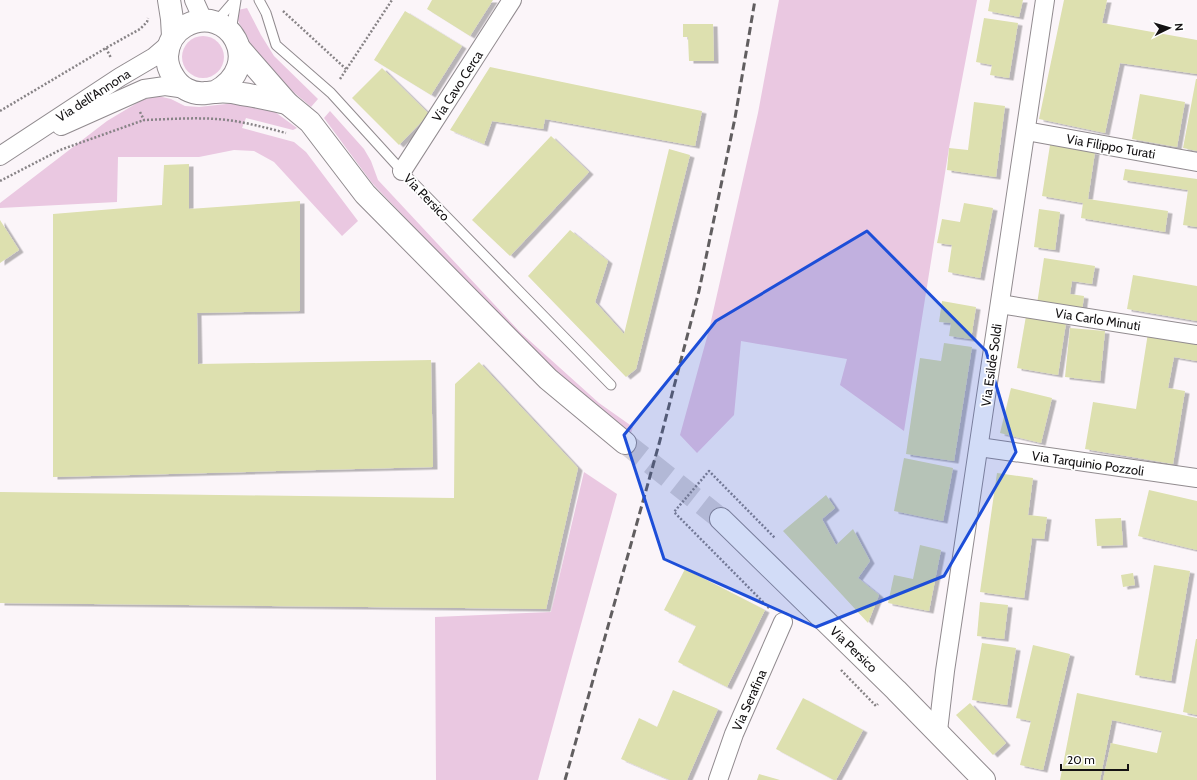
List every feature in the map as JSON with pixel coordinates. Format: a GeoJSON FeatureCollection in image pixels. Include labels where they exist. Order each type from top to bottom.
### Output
{"type":"FeatureCollection","features":[{"type":"Feature","properties":{"kind":"street"},"geometry":{"type":"LineString","coordinates":[[169,0],[172,19],[171,41],[167,58],[169,70],[176,81],[186,89],[195,93],[205,94],[215,92],[225,87],[235,74],[240,59],[222,31],[192,22],[182,28],[171,41]]}},
{"type":"Feature","properties":{"kind":"street"},"geometry":{"type":"LineString","coordinates":[[194,0],[287,103],[310,122],[365,194],[548,379],[625,443]]}},
{"type":"Feature","properties":{"kind":"street","name":"Via Cavo Cerca"},"geometry":{"type":"LineString","coordinates":[[402,172],[512,0]]}},
{"type":"Feature","properties":{"kind":"street","name":"Via Esilde Soldi"},"geometry":{"type":"LineString","coordinates":[[938,731],[946,664],[1046,0]]}},
{"type":"Feature","properties":{"kind":"street","name":"Via dell'Annona"},"geometry":{"type":"LineString","coordinates":[[0,156],[154,56],[171,41]]}},
{"type":"Feature","properties":{"kind":"street","name":"Via dell'Annona"},"geometry":{"type":"LineString","coordinates":[[18,144],[144,89],[165,86],[186,89]]}},
{"type":"Feature","properties":{"kind":"street"},"geometry":{"type":"LineString","coordinates":[[215,92],[242,94],[287,103]]}},
{"type":"Feature","properties":{"kind":"street","name":"Via Filippo Turati"},"geometry":{"type":"LineString","coordinates":[[1026,131],[1197,162]]}},
{"type":"Feature","properties":{"kind":"street","name":"Via Carlo Minuti"},"geometry":{"type":"LineString","coordinates":[[1000,304],[1197,335]]}},
{"type":"Feature","properties":{"kind":"street","name":"Via Tarquinio Pozzoli"},"geometry":{"type":"LineString","coordinates":[[979,447],[1197,478]]}},
{"type":"Feature","properties":{"kind":"street","name":"Via Persico"},"geometry":{"type":"LineString","coordinates":[[721,519],[938,731],[984,780]]}},
{"type":"Feature","properties":{"kind":"street","name":"Via Serafina"},"geometry":{"type":"LineString","coordinates":[[718,780],[734,734],[783,622]]}},
{"type":"Feature","properties":{"kind":"lane"},"geometry":{"type":"LineString","coordinates":[[222,31],[236,0]]}},
{"type":"Feature","properties":{"kind":"lane"},"geometry":{"type":"LineString","coordinates":[[222,31],[236,0]]}},
{"type":"Feature","properties":{"kind":"lane","name":"Via Persico"},"geometry":{"type":"LineString","coordinates":[[259,0],[266,13],[276,45],[331,93],[402,172],[611,385]]}},
{"type":"Feature","properties":{"kind":"path"},"geometry":{"type":"LineString","coordinates":[[282,10],[346,69],[392,0]]}},
{"type":"Feature","properties":{"kind":"path"},"geometry":{"type":"LineString","coordinates":[[0,111],[140,29],[147,22],[148,16]]}},
{"type":"Feature","properties":{"kind":"path"},"geometry":{"type":"LineString","coordinates":[[0,181],[60,150],[144,120]]}},
{"type":"Feature","properties":{"kind":"highlighted area"},"geometry":{"type":"Polygon","coordinates":[[[867,231],[986,351],[1016,452],[944,576],[816,627],[664,559],[624,435],[716,321],[867,231]]]}},
{"type":"Feature","properties":{"kind":"shaded area"},"geometry":{"type":"Polygon","coordinates":[[[779,0],[977,0],[949,148],[904,431],[840,385],[847,359],[741,341],[734,415],[697,453],[680,435],[709,330],[758,113],[779,0]]]}},
{"type":"Feature","properties":{"kind":"shaded area"},"geometry":{"type":"Polygon","coordinates":[[[247,8],[274,56],[318,99],[311,107],[256,56],[237,17],[238,10],[247,8]]]}},
{"type":"Feature","properties":{"kind":"shaded area"},"geometry":{"type":"Polygon","coordinates":[[[199,36],[207,36],[218,42],[224,53],[224,61],[218,72],[207,78],[199,78],[188,72],[182,61],[182,53],[188,42],[199,36]]]}},
{"type":"Feature","properties":{"kind":"shaded area"},"geometry":{"type":"Polygon","coordinates":[[[158,96],[171,99],[185,106],[199,107],[235,103],[256,106],[275,112],[297,128],[293,130],[246,118],[242,128],[294,142],[306,152],[358,221],[342,236],[274,162],[254,151],[234,150],[199,157],[118,157],[117,202],[0,208],[0,203],[107,121],[142,100],[158,96]]]}},
{"type":"Feature","properties":{"kind":"shaded area"},"geometry":{"type":"Polygon","coordinates":[[[330,111],[364,149],[371,161],[378,180],[520,332],[599,403],[633,427],[630,436],[561,381],[372,183],[324,118],[330,111]]]}},
{"type":"Feature","properties":{"kind":"shaded area"},"geometry":{"type":"Polygon","coordinates":[[[584,472],[617,494],[538,780],[436,780],[435,617],[551,612],[584,472]]]}},
{"type":"Feature","properties":{"kind":"building"},"geometry":{"type":"Polygon","coordinates":[[[432,0],[493,0],[470,36],[427,9],[432,0]]]}},
{"type":"Feature","properties":{"kind":"building"},"geometry":{"type":"Polygon","coordinates":[[[990,0],[1023,0],[1019,17],[988,11],[990,0]]]}},
{"type":"Feature","properties":{"kind":"building"},"geometry":{"type":"Polygon","coordinates":[[[1064,0],[1107,0],[1102,23],[1197,40],[1197,74],[1120,63],[1105,133],[1039,119],[1064,0]]]}},
{"type":"Feature","properties":{"kind":"building"},"geometry":{"type":"Polygon","coordinates":[[[405,11],[462,46],[431,95],[374,60],[405,11]]]}},
{"type":"Feature","properties":{"kind":"building"},"geometry":{"type":"Polygon","coordinates":[[[984,18],[1018,23],[1009,78],[990,75],[992,65],[976,62],[984,18]]]}},
{"type":"Feature","properties":{"kind":"building"},"geometry":{"type":"Polygon","coordinates":[[[683,24],[713,24],[714,61],[689,61],[688,37],[683,37],[683,24]]]}},
{"type":"Feature","properties":{"kind":"building"},"geometry":{"type":"Polygon","coordinates":[[[490,67],[702,111],[695,146],[545,119],[543,129],[492,121],[484,144],[450,130],[490,67]]]}},
{"type":"Feature","properties":{"kind":"building"},"geometry":{"type":"Polygon","coordinates":[[[382,68],[429,114],[399,145],[352,98],[382,68]]]}},
{"type":"Feature","properties":{"kind":"building"},"geometry":{"type":"Polygon","coordinates":[[[1197,79],[1197,151],[1183,148],[1197,79]]]}},
{"type":"Feature","properties":{"kind":"building"},"geometry":{"type":"Polygon","coordinates":[[[1140,94],[1185,102],[1177,147],[1132,139],[1140,94]]]}},
{"type":"Feature","properties":{"kind":"building"},"geometry":{"type":"Polygon","coordinates":[[[974,102],[1005,106],[996,177],[947,170],[949,148],[968,150],[974,102]]]}},
{"type":"Feature","properties":{"kind":"building"},"geometry":{"type":"Polygon","coordinates":[[[551,136],[589,172],[510,256],[472,220],[551,136]]]}},
{"type":"Feature","properties":{"kind":"building"},"geometry":{"type":"Polygon","coordinates":[[[1050,145],[1095,152],[1088,199],[1168,211],[1165,232],[1081,218],[1083,203],[1042,196],[1050,145]]]}},
{"type":"Feature","properties":{"kind":"building"},"geometry":{"type":"Polygon","coordinates":[[[669,149],[690,155],[636,369],[626,377],[528,276],[570,230],[608,261],[595,302],[624,334],[669,149]]]}},
{"type":"Feature","properties":{"kind":"building"},"geometry":{"type":"Polygon","coordinates":[[[189,164],[189,209],[300,201],[300,311],[197,313],[198,364],[431,360],[433,467],[53,477],[53,214],[162,205],[164,165],[189,164]]]}},
{"type":"Feature","properties":{"kind":"building"},"geometry":{"type":"Polygon","coordinates":[[[1125,169],[1197,179],[1197,227],[1183,225],[1188,190],[1123,180],[1125,169]]]}},
{"type":"Feature","properties":{"kind":"building"},"geometry":{"type":"Polygon","coordinates":[[[964,203],[993,208],[980,278],[948,272],[952,245],[937,243],[942,219],[960,222],[964,203]]]}},
{"type":"Feature","properties":{"kind":"building"},"geometry":{"type":"Polygon","coordinates":[[[1039,209],[1060,212],[1055,250],[1034,247],[1039,209]]]}},
{"type":"Feature","properties":{"kind":"building"},"geometry":{"type":"Polygon","coordinates":[[[0,220],[19,250],[0,263],[0,220]]]}},
{"type":"Feature","properties":{"kind":"building"},"geometry":{"type":"Polygon","coordinates":[[[1044,258],[1095,266],[1092,284],[1072,281],[1070,294],[1084,296],[1082,311],[1037,304],[1044,258]]]}},
{"type":"Feature","properties":{"kind":"building"},"geometry":{"type":"Polygon","coordinates":[[[1133,275],[1197,286],[1197,321],[1127,309],[1133,275]]]}},
{"type":"Feature","properties":{"kind":"building"},"geometry":{"type":"Polygon","coordinates":[[[942,301],[976,307],[971,339],[949,336],[951,323],[939,322],[942,301]]]}},
{"type":"Feature","properties":{"kind":"building"},"geometry":{"type":"Polygon","coordinates":[[[1026,316],[1066,323],[1058,375],[1017,368],[1026,316]]]}},
{"type":"Feature","properties":{"kind":"building"},"geometry":{"type":"Polygon","coordinates":[[[1070,328],[1105,331],[1100,381],[1065,377],[1070,328]]]}},
{"type":"Feature","properties":{"kind":"building"},"geometry":{"type":"Polygon","coordinates":[[[1148,333],[1197,341],[1197,361],[1174,357],[1168,388],[1185,391],[1173,464],[1085,449],[1093,402],[1136,409],[1148,333]]]}},
{"type":"Feature","properties":{"kind":"building"},"geometry":{"type":"Polygon","coordinates":[[[944,343],[972,347],[954,461],[906,454],[920,358],[941,361],[944,343]]]}},
{"type":"Feature","properties":{"kind":"building"},"geometry":{"type":"Polygon","coordinates":[[[479,362],[578,468],[546,609],[0,603],[0,492],[454,498],[455,384],[479,362]]]}},
{"type":"Feature","properties":{"kind":"building"},"geometry":{"type":"Polygon","coordinates":[[[1011,388],[1052,398],[1041,443],[1000,433],[1011,388]]]}},
{"type":"Feature","properties":{"kind":"building"},"geometry":{"type":"Polygon","coordinates":[[[904,458],[953,468],[943,521],[894,511],[904,458]]]}},
{"type":"Feature","properties":{"kind":"building"},"geometry":{"type":"Polygon","coordinates":[[[997,473],[1033,478],[1028,515],[1047,517],[1044,539],[1032,538],[1024,598],[980,592],[997,473]]]}},
{"type":"Feature","properties":{"kind":"building"},"geometry":{"type":"Polygon","coordinates":[[[1149,490],[1197,501],[1197,550],[1138,536],[1149,490]]]}},
{"type":"Feature","properties":{"kind":"building"},"geometry":{"type":"Polygon","coordinates":[[[826,495],[835,508],[822,519],[836,545],[853,529],[870,561],[858,578],[879,595],[868,623],[783,531],[826,495]]]}},
{"type":"Feature","properties":{"kind":"building"},"geometry":{"type":"Polygon","coordinates":[[[1121,518],[1123,545],[1097,546],[1095,519],[1121,518]]]}},
{"type":"Feature","properties":{"kind":"building"},"geometry":{"type":"Polygon","coordinates":[[[920,545],[941,550],[929,611],[888,603],[894,575],[913,579],[920,545]]]}},
{"type":"Feature","properties":{"kind":"building"},"geometry":{"type":"Polygon","coordinates":[[[1154,565],[1190,571],[1171,681],[1135,675],[1154,565]]]}},
{"type":"Feature","properties":{"kind":"building"},"geometry":{"type":"Polygon","coordinates":[[[685,569],[765,610],[727,687],[678,662],[696,626],[664,610],[685,569]]]}},
{"type":"Feature","properties":{"kind":"building"},"geometry":{"type":"Polygon","coordinates":[[[1133,573],[1135,585],[1123,587],[1121,575],[1133,573]]]}},
{"type":"Feature","properties":{"kind":"building"},"geometry":{"type":"Polygon","coordinates":[[[980,602],[1008,605],[1004,639],[977,636],[980,602]]]}},
{"type":"Feature","properties":{"kind":"building"},"geometry":{"type":"Polygon","coordinates":[[[1197,639],[1197,715],[1183,712],[1197,639]]]}},
{"type":"Feature","properties":{"kind":"building"},"geometry":{"type":"Polygon","coordinates":[[[982,643],[1016,648],[1007,705],[972,700],[982,643]]]}},
{"type":"Feature","properties":{"kind":"building"},"geometry":{"type":"Polygon","coordinates":[[[1033,645],[1070,654],[1043,770],[1020,765],[1031,721],[1016,718],[1033,645]]]}},
{"type":"Feature","properties":{"kind":"building"},"geometry":{"type":"Polygon","coordinates":[[[673,690],[718,709],[687,780],[670,780],[621,759],[639,718],[657,727],[673,690]]]}},
{"type":"Feature","properties":{"kind":"building"},"geometry":{"type":"Polygon","coordinates":[[[1077,693],[1197,718],[1197,780],[1103,780],[1111,743],[1157,753],[1162,731],[1112,720],[1100,780],[1060,780],[1077,693]]]}},
{"type":"Feature","properties":{"kind":"building"},"geometry":{"type":"Polygon","coordinates":[[[803,698],[863,730],[836,780],[776,749],[803,698]]]}},
{"type":"Feature","properties":{"kind":"building"},"geometry":{"type":"Polygon","coordinates":[[[970,703],[1006,743],[993,755],[956,715],[970,703]]]}},
{"type":"Feature","properties":{"kind":"building"},"geometry":{"type":"Polygon","coordinates":[[[759,774],[780,780],[757,780],[759,774]]]}},
{"type":"Feature","properties":{"kind":"tunnel"},"geometry":{"type":"LineString","coordinates":[[625,443],[721,519]]}},
{"type":"Feature","properties":{"kind":"railway"},"geometry":{"type":"LineString","coordinates":[[565,780],[659,444],[699,291],[735,118],[755,0]]}}]}
